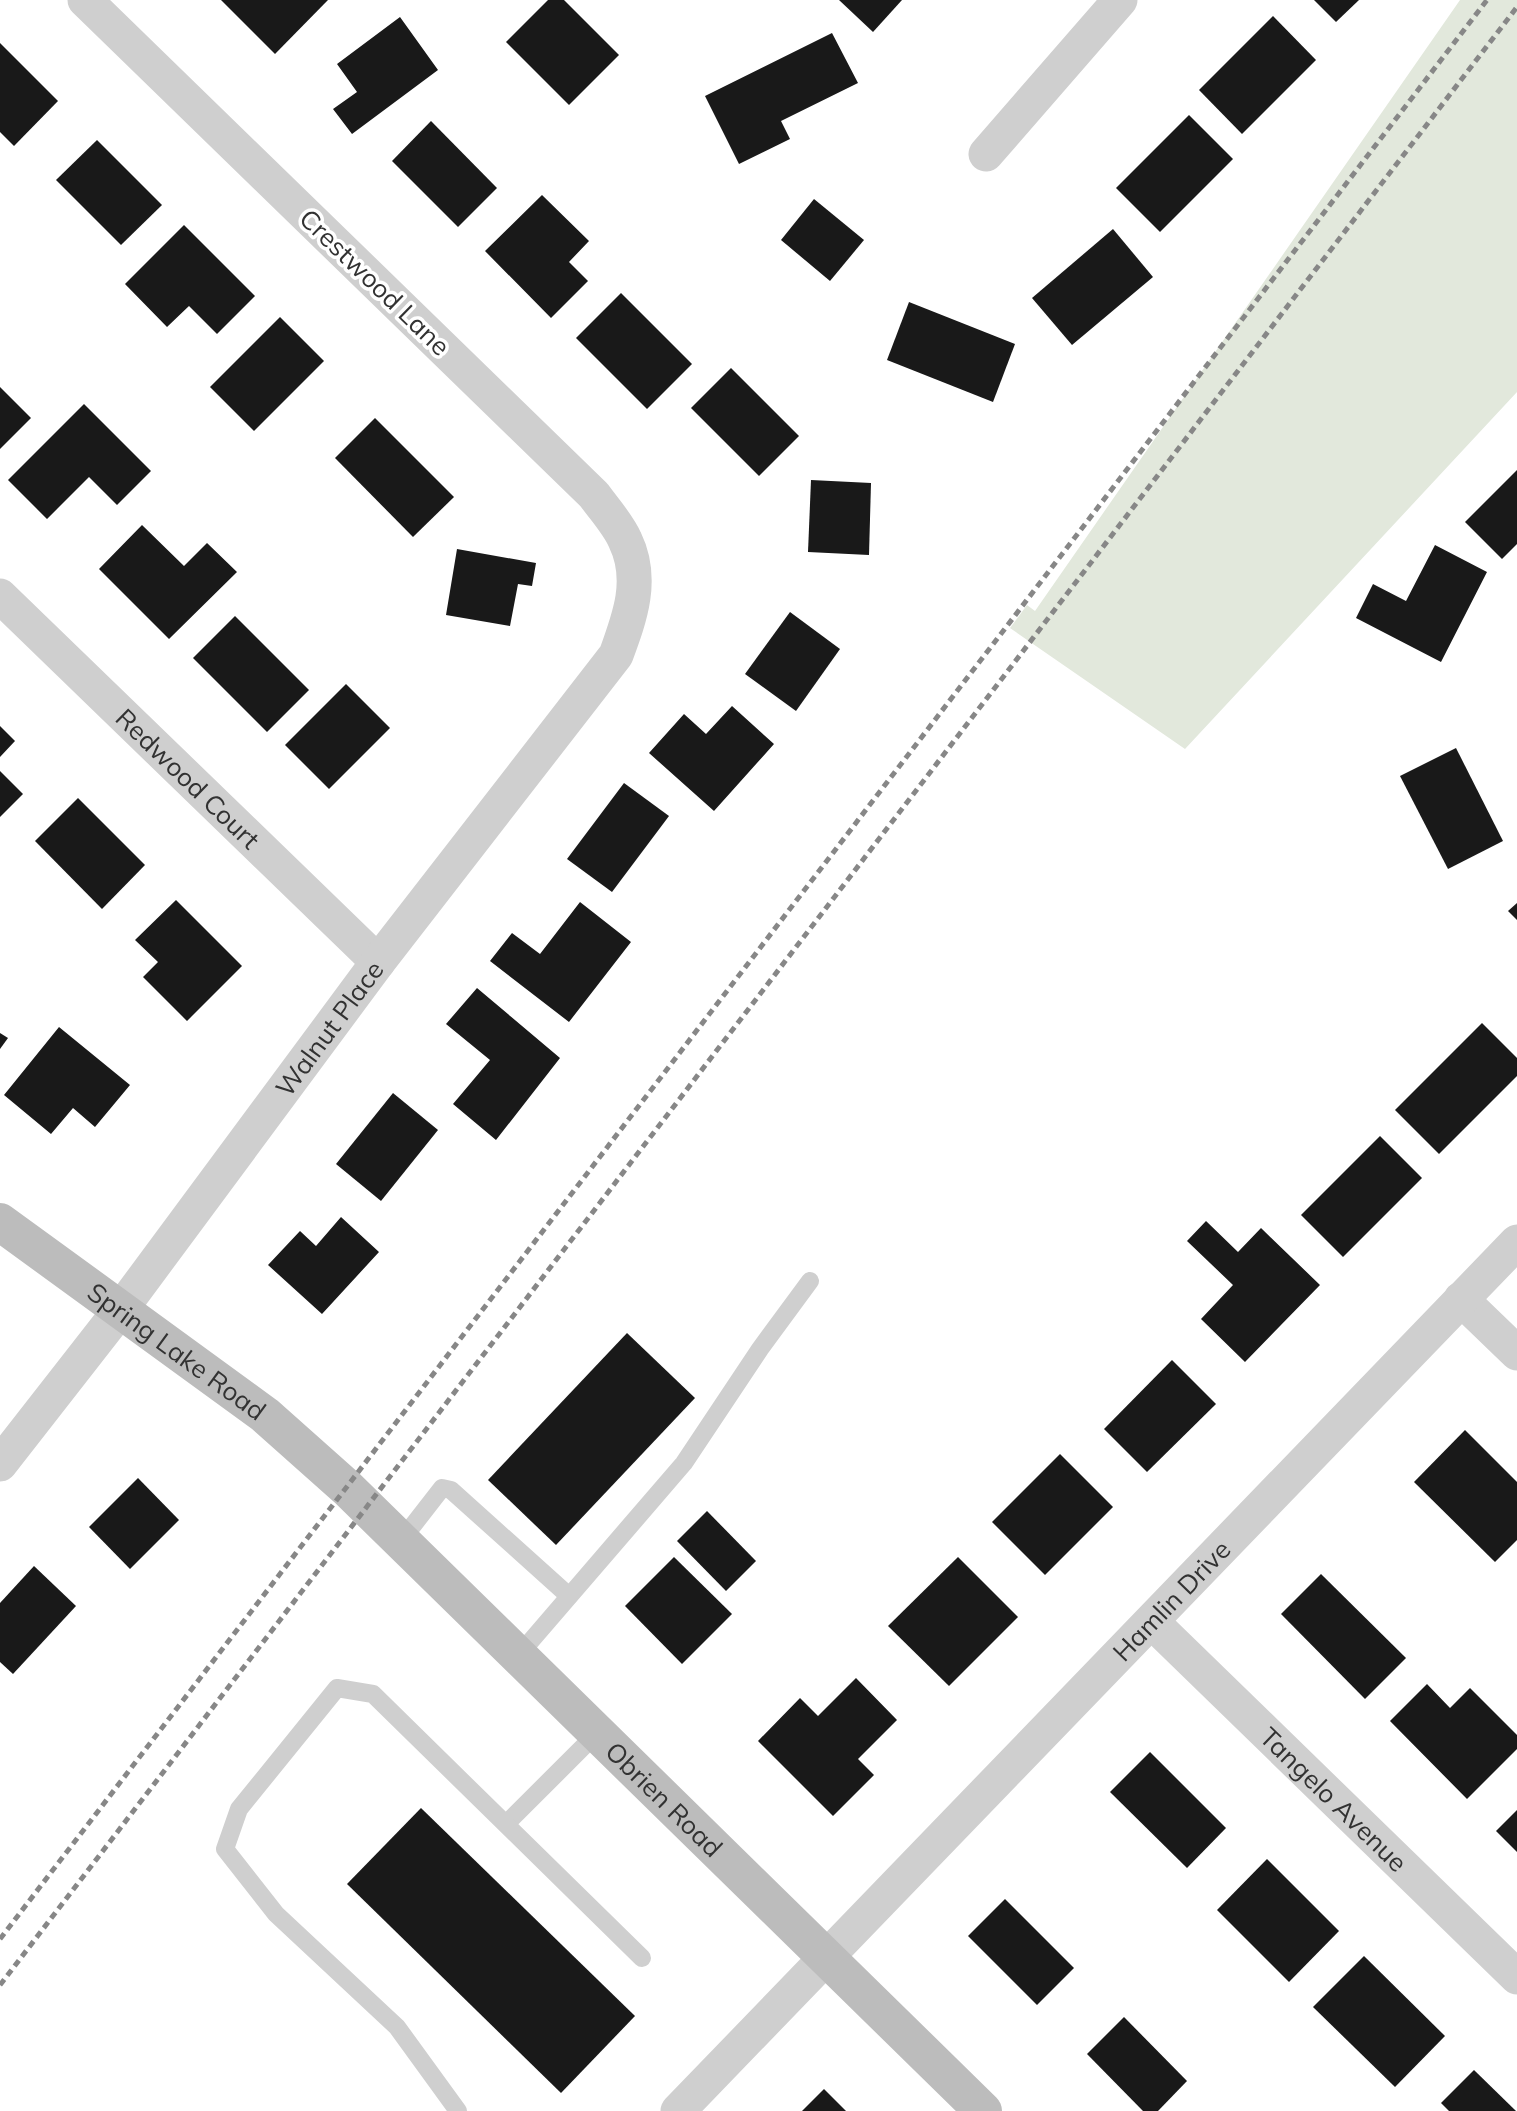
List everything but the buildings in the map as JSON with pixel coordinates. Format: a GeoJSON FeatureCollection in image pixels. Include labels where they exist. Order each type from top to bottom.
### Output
{"type":"FeatureCollection","features":[{"type":"Feature","properties":{"kind":"street","name":"Crestwood Lane"},"geometry":{"type":"LineString","coordinates":[[85,0],[594,495],[626,540],[636,583]]}},
{"type":"Feature","properties":{"kind":"street"},"geometry":{"type":"LineString","coordinates":[[986,154],[1121,0]]}},
{"type":"Feature","properties":{"kind":"street","name":"Walnut Place"},"geometry":{"type":"LineString","coordinates":[[0,1464],[121,1309],[378,962],[616,655],[631,616],[636,583]]}},
{"type":"Feature","properties":{"kind":"street","name":"Redwood Court"},"geometry":{"type":"LineString","coordinates":[[0,596],[378,962]]}},
{"type":"Feature","properties":{"kind":"street","name":"Spring Lake Road"},"geometry":{"type":"LineString","coordinates":[[0,1222],[265,1415],[346,1488]]}},
{"type":"Feature","properties":{"kind":"street","name":"Hamlin Drive"},"geometry":{"type":"LineString","coordinates":[[677,2111],[1517,1242]]}},
{"type":"Feature","properties":{"kind":"street"},"geometry":{"type":"LineString","coordinates":[[1461,1299],[1517,1353]]}},
{"type":"Feature","properties":{"kind":"street","name":"Obrien Road"},"geometry":{"type":"LineString","coordinates":[[346,1488],[983,2111]]}},
{"type":"Feature","properties":{"kind":"street","name":"Tangelo Avenue"},"geometry":{"type":"LineString","coordinates":[[1152,1622],[1517,1977]]}},
{"type":"Feature","properties":{"kind":"lane"},"geometry":{"type":"LineString","coordinates":[[517,1657],[684,1463],[760,1349],[810,1281]]}},
{"type":"Feature","properties":{"kind":"lane"},"geometry":{"type":"LineString","coordinates":[[400,1542],[442,1488],[451,1490],[569,1596]]}},
{"type":"Feature","properties":{"kind":"lane"},"geometry":{"type":"LineString","coordinates":[[458,2111],[397,2027],[276,1913],[225,1849],[239,1809],[337,1688],[373,1694],[642,1958]]}},
{"type":"Feature","properties":{"kind":"lane"},"geometry":{"type":"LineString","coordinates":[[507,1823],[596,1734]]}},
{"type":"Feature","properties":{"kind":"shaded area"},"geometry":{"type":"Polygon","coordinates":[[[1460,0],[1517,0],[1517,392],[1185,749],[1010,628],[1027,605],[1035,611],[1460,0]]]}},
{"type":"Feature","properties":{"kind":"railway"},"geometry":{"type":"LineString","coordinates":[[0,1939],[1487,0]]}},
{"type":"Feature","properties":{"kind":"railway"},"geometry":{"type":"LineString","coordinates":[[0,1985],[1517,7]]}}]}
